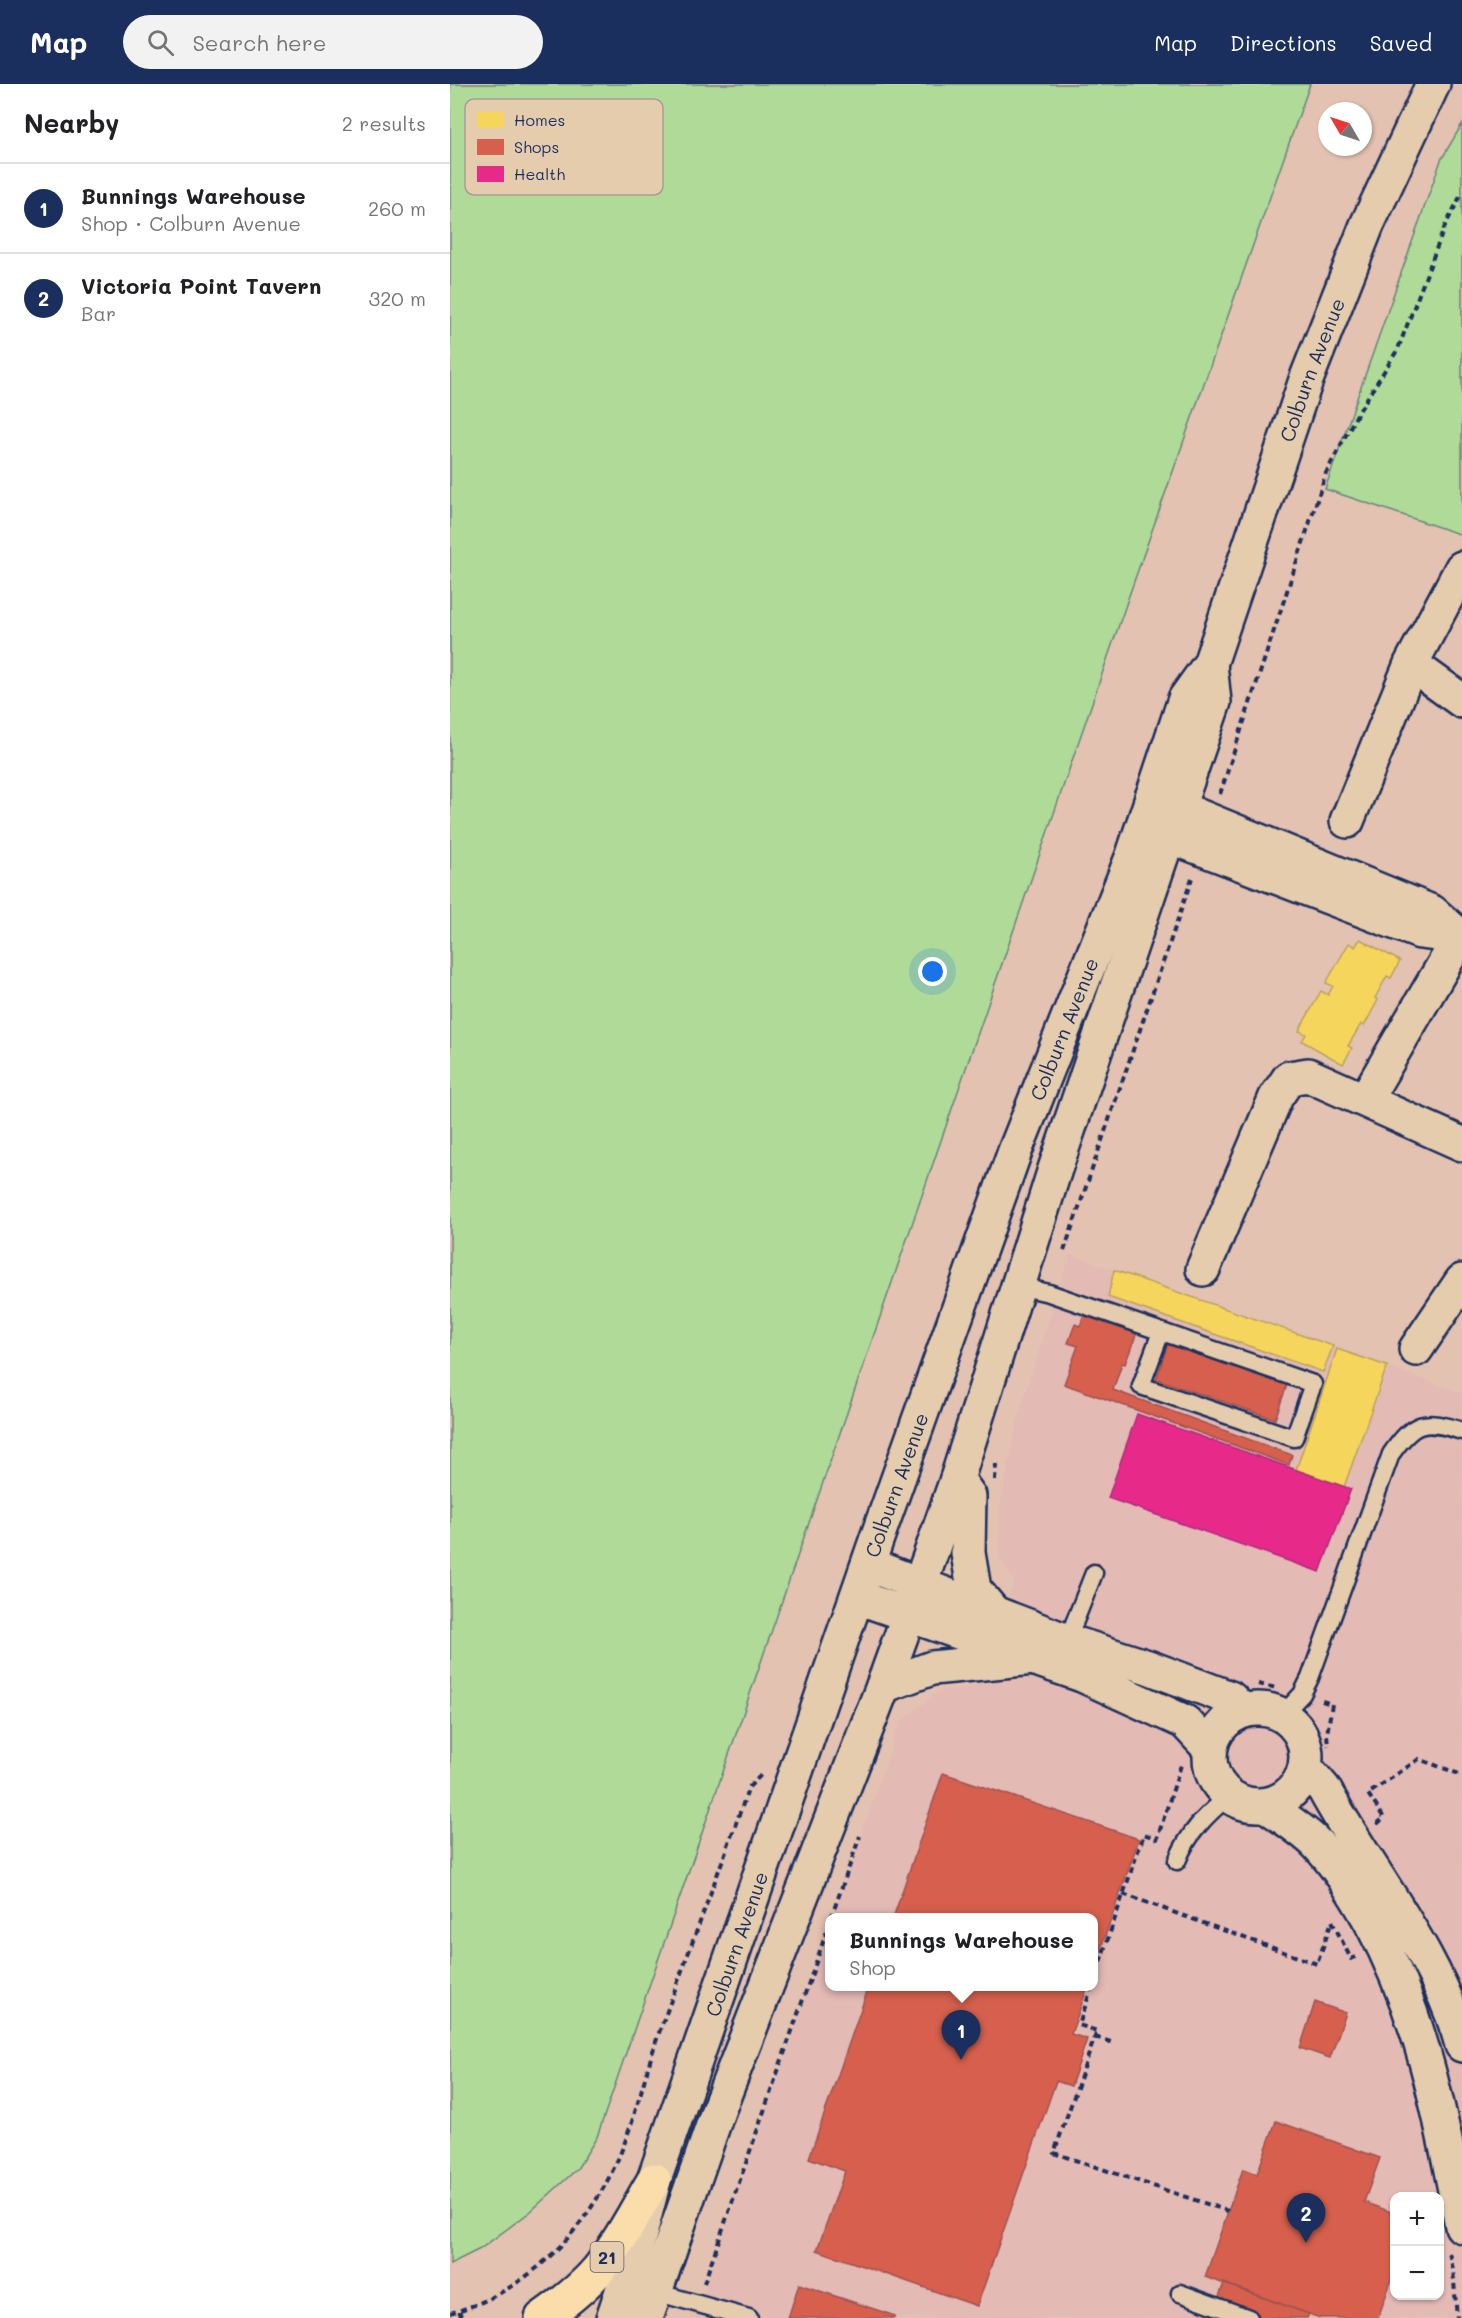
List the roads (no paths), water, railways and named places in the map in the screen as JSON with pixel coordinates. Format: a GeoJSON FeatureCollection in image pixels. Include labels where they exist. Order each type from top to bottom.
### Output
{"type":"FeatureCollection","features":[{"type":"Feature","properties":{"kind":"highway","name":"21"},"geometry":{"type":"LineString","coordinates":[[542,2318],[562,2304],[597,2270],[613,2249],[654,2180]]}},
{"type":"Feature","properties":{"kind":"main road","name":"Colburn Avenue"},"geometry":{"type":"LineString","coordinates":[[650,2305],[737,2060],[883,1686],[957,1479],[1160,817],[1185,699],[1210,664],[1311,369],[1367,225],[1426,94],[1433,84]]}},
{"type":"Feature","properties":{"kind":"main road"},"geometry":{"type":"LineString","coordinates":[[1347,821],[1412,663],[1462,568]]}},
{"type":"Feature","properties":{"kind":"main road"},"geometry":{"type":"LineString","coordinates":[[1412,663],[1462,701]]}},
{"type":"Feature","properties":{"kind":"main road","name":"Colburn Avenue"},"geometry":{"type":"LineString","coordinates":[[613,2318],[635,2253],[654,2180],[868,1564],[1015,1151],[1133,855],[1160,817]]}},
{"type":"Feature","properties":{"kind":"main road"},"geometry":{"type":"LineString","coordinates":[[1160,817],[1394,909],[1432,912],[1461,938],[1365,1100]]}},
{"type":"Feature","properties":{"kind":"main road"},"geometry":{"type":"LineString","coordinates":[[1203,1269],[1276,1097],[1289,1078],[1308,1075],[1462,1144]]}},
{"type":"Feature","properties":{"kind":"main road"},"geometry":{"type":"LineString","coordinates":[[1416,1348],[1462,1281]]}},
{"type":"Feature","properties":{"kind":"main road"},"geometry":{"type":"LineString","coordinates":[[957,1479],[969,1496],[968,1553],[974,1589],[994,1613]]}},
{"type":"Feature","properties":{"kind":"main road"},"geometry":{"type":"LineString","coordinates":[[868,1564],[1067,1641],[1148,1667],[1230,1698],[1243,1711]]}},
{"type":"Feature","properties":{"kind":"main road"},"geometry":{"type":"LineString","coordinates":[[857,1597],[1082,1675],[1185,1722],[1195,1751],[1210,1762],[1219,1786],[1240,1803],[1266,1805],[1280,1800],[1292,1791],[1305,1767],[1306,1751],[1302,1737],[1294,1725],[1282,1715],[1270,1710],[1243,1711],[1231,1717],[1214,1736],[1195,1751]]}},
{"type":"Feature","properties":{"kind":"main road"},"geometry":{"type":"LineString","coordinates":[[883,1686],[932,1668],[1034,1658]]}},
{"type":"Feature","properties":{"kind":"main road"},"geometry":{"type":"LineString","coordinates":[[1305,1767],[1324,1789],[1424,1954],[1452,2014],[1462,2043]]}},
{"type":"Feature","properties":{"kind":"main road"},"geometry":{"type":"LineString","coordinates":[[1266,1805],[1317,1845],[1340,1871],[1391,1960],[1425,2052],[1434,2086],[1455,2236]]}},
{"type":"Feature","properties":{"kind":"lane"},"geometry":{"type":"LineString","coordinates":[[1018,1286],[1049,1293],[1313,1384],[1294,1438],[1141,1386],[1161,1332]]}},
{"type":"Feature","properties":{"kind":"lane"},"geometry":{"type":"LineString","coordinates":[[1282,1715],[1302,1694],[1310,1678],[1391,1454],[1405,1434],[1423,1424],[1444,1425],[1462,1431]]}},
{"type":"Feature","properties":{"kind":"lane"},"geometry":{"type":"LineString","coordinates":[[1067,1641],[1094,1573]]}},
{"type":"Feature","properties":{"kind":"lane"},"geometry":{"type":"LineString","coordinates":[[1177,1861],[1184,1844],[1202,1819],[1229,1796]]}},
{"type":"Feature","properties":{"kind":"lane"},"geometry":{"type":"LineString","coordinates":[[1425,2052],[1462,2043]]}},
{"type":"Feature","properties":{"kind":"lane"},"geometry":{"type":"LineString","coordinates":[[1180,2293],[1249,2318]]}},
{"type":"Feature","properties":{"kind":"lane"},"geometry":{"type":"LineString","coordinates":[[650,2305],[698,2304],[748,2318]]}},
{"type":"Feature","properties":{"kind":"place","name":"Bunnings Warehouse"},"geometry":{"type":"Point","coordinates":[961,2060]}},
{"type":"Feature","properties":{"kind":"place","name":"Victoria Point Tavern"},"geometry":{"type":"Point","coordinates":[1306,2243]}}]}
